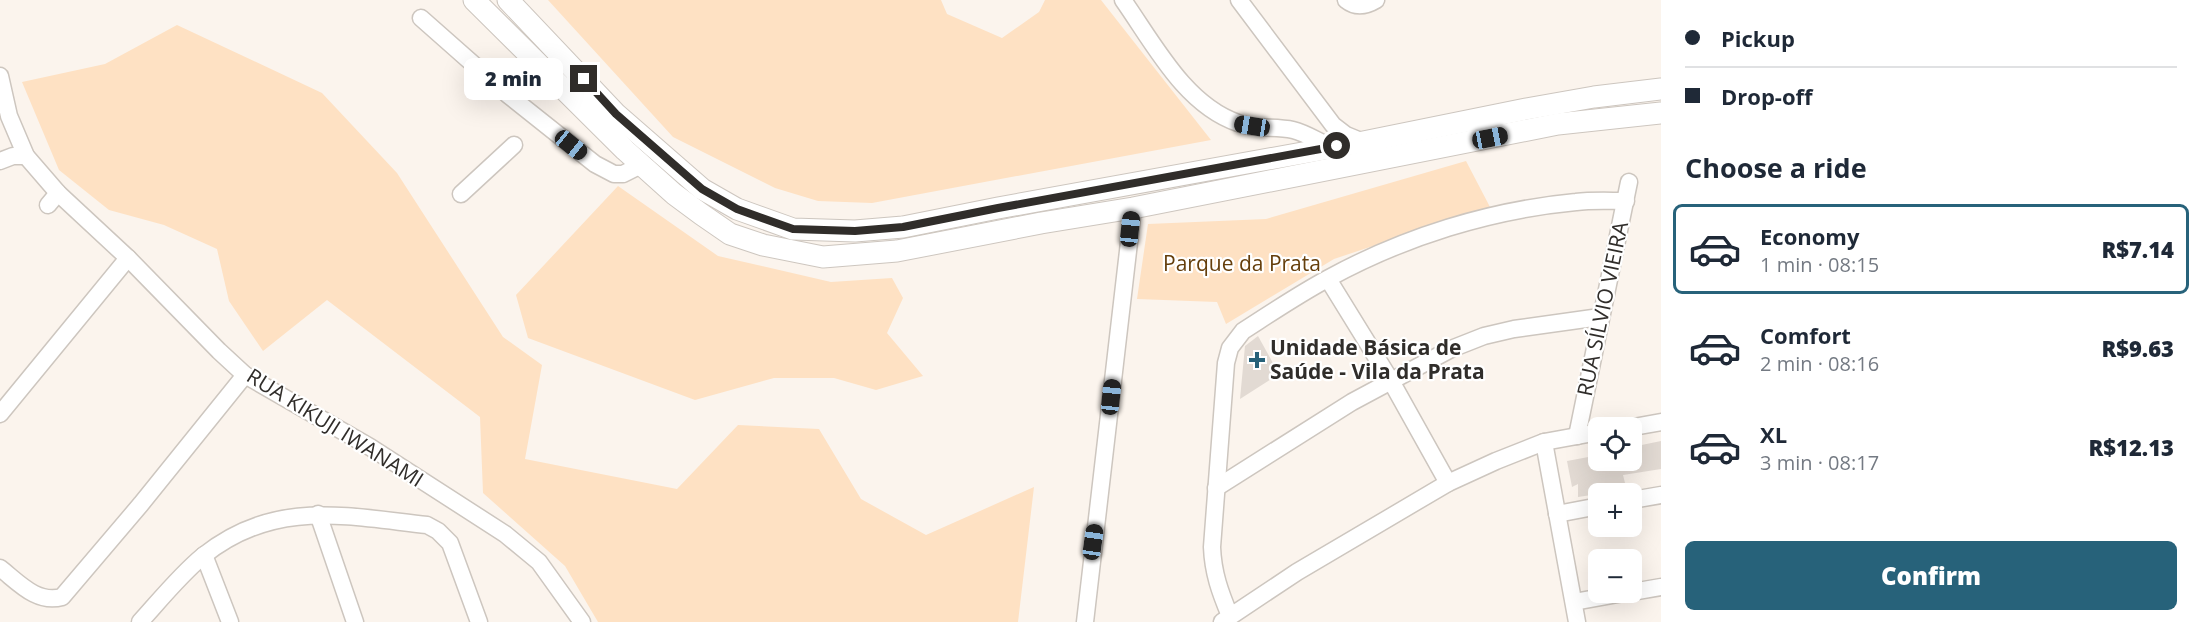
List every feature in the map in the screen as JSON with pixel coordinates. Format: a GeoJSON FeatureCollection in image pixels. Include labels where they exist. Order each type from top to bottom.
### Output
{"type":"FeatureCollection","features":[{"type":"Feature","properties":{"kind":"main road"},"geometry":{"type":"LineString","coordinates":[[474,0],[641,165],[674,194],[730,234],[762,245],[824,257],[897,251],[1132,208],[1594,97],[1661,89]]}},
{"type":"Feature","properties":{"kind":"main road"},"geometry":{"type":"LineString","coordinates":[[508,0],[616,114],[702,189],[737,209],[793,229],[855,231],[903,227],[1331,147],[1365,152],[1558,124],[1661,112]]}},
{"type":"Feature","properties":{"kind":"street"},"geometry":{"type":"LineString","coordinates":[[1123,0],[1180,80],[1200,102],[1215,114],[1240,124],[1293,130],[1331,147]]}},
{"type":"Feature","properties":{"kind":"street"},"geometry":{"type":"LineString","coordinates":[[1239,0],[1333,125],[1365,152]]}},
{"type":"Feature","properties":{"kind":"street"},"geometry":{"type":"LineString","coordinates":[[1346,0],[1355,5],[1370,3]]}},
{"type":"Feature","properties":{"kind":"street"},"geometry":{"type":"LineString","coordinates":[[421,18],[507,94],[595,164],[614,174],[623,174],[641,165]]}},
{"type":"Feature","properties":{"kind":"street","name":"RUA KIKUJI IWANAMI"},"geometry":{"type":"LineString","coordinates":[[0,76],[9,116],[26,156],[53,199],[128,258],[245,375],[370,447],[505,534],[539,562],[582,622]]}},
{"type":"Feature","properties":{"kind":"street"},"geometry":{"type":"LineString","coordinates":[[461,194],[514,146]]}},
{"type":"Feature","properties":{"kind":"street"},"geometry":{"type":"LineString","coordinates":[[0,160],[13,156],[26,156]]}},
{"type":"Feature","properties":{"kind":"street","name":"RUA SÍLVIO VIEIRA"},"geometry":{"type":"LineString","coordinates":[[1577,436],[1629,182]]}},
{"type":"Feature","properties":{"kind":"street"},"geometry":{"type":"LineString","coordinates":[[1588,434],[1544,442],[1448,483],[1297,572],[1226,619],[1212,567],[1212,547],[1226,363],[1230,348],[1243,331],[1328,279],[1423,236],[1473,221],[1542,206],[1578,202],[1626,201]]}},
{"type":"Feature","properties":{"kind":"street"},"geometry":{"type":"LineString","coordinates":[[1085,622],[1132,208]]}},
{"type":"Feature","properties":{"kind":"street"},"geometry":{"type":"LineString","coordinates":[[0,414],[128,258]]}},
{"type":"Feature","properties":{"kind":"street"},"geometry":{"type":"LineString","coordinates":[[1328,279],[1391,381],[1448,483]]}},
{"type":"Feature","properties":{"kind":"street"},"geometry":{"type":"LineString","coordinates":[[1216,488],[1352,402],[1451,349],[1484,336],[1514,329],[1600,317]]}},
{"type":"Feature","properties":{"kind":"street"},"geometry":{"type":"LineString","coordinates":[[0,568],[38,597],[52,600],[62,597],[245,375]]}},
{"type":"Feature","properties":{"kind":"street"},"geometry":{"type":"LineString","coordinates":[[1642,425],[1661,422]]}},
{"type":"Feature","properties":{"kind":"street"},"geometry":{"type":"LineString","coordinates":[[1544,442],[1577,622]]}},
{"type":"Feature","properties":{"kind":"street"},"geometry":{"type":"LineString","coordinates":[[1642,498],[1661,495]]}},
{"type":"Feature","properties":{"kind":"street"},"geometry":{"type":"LineString","coordinates":[[1557,514],[1588,508]]}},
{"type":"Feature","properties":{"kind":"street"},"geometry":{"type":"LineString","coordinates":[[318,514],[355,622]]}},
{"type":"Feature","properties":{"kind":"street"},"geometry":{"type":"LineString","coordinates":[[140,622],[204,555],[235,536],[264,523],[292,516],[318,514],[426,525],[438,531],[450,543],[479,622]]}},
{"type":"Feature","properties":{"kind":"street"},"geometry":{"type":"LineString","coordinates":[[204,555],[230,622]]}},
{"type":"Feature","properties":{"kind":"street"},"geometry":{"type":"LineString","coordinates":[[1642,590],[1661,587]]}},
{"type":"Feature","properties":{"kind":"street"},"geometry":{"type":"LineString","coordinates":[[1574,602],[1588,600]]}},
{"type":"Feature","properties":{"kind":"green space"},"geometry":{"type":"Polygon","coordinates":[[[548,0],[941,0],[947,14],[1002,38],[1039,12],[1045,0],[1101,0],[1211,140],[872,203],[818,201],[775,188],[673,137],[548,0]]]}},
{"type":"Feature","properties":{"kind":"green space"},"geometry":{"type":"Polygon","coordinates":[[[177,25],[322,93],[397,173],[503,337],[542,365],[525,459],[677,489],[738,425],[819,429],[861,499],[926,535],[1034,487],[1018,622],[598,622],[565,566],[483,493],[480,417],[327,300],[263,351],[229,301],[217,249],[164,225],[109,210],[59,170],[22,82],[105,64],[177,25]]]}},
{"type":"Feature","properties":{"kind":"green space","name":"Parque da Prata"},"geometry":{"type":"Polygon","coordinates":[[[1466,161],[1490,207],[1334,259],[1226,324],[1217,302],[1137,299],[1148,224],[1266,219],[1466,161]]]}},
{"type":"Feature","properties":{"kind":"green space"},"geometry":{"type":"Polygon","coordinates":[[[618,186],[718,256],[831,282],[892,278],[903,298],[887,333],[923,376],[876,390],[834,378],[774,378],[695,400],[528,338],[516,295],[618,186]]]}},
{"type":"Feature","properties":{"kind":"building","name":"Unidade Básica de Saúde - Vila da Prata"},"geometry":{"type":"Polygon","coordinates":[[[1258,336],[1279,374],[1240,399],[1245,346],[1258,336]]]}},
{"type":"Feature","properties":{"kind":"building"},"geometry":{"type":"Polygon","coordinates":[[[1661,441],[1661,469],[1623,475],[1625,483],[1588,483],[1588,495],[1578,497],[1578,484],[1572,487],[1567,461],[1588,457],[1588,471],[1642,471],[1642,445],[1661,441]]]}},
{"type":"Feature","properties":{"kind":"place","name":"Unidade Básica de Saúde - Vila da Prata"},"geometry":{"type":"Point","coordinates":[1257,360]}},
{"type":"Feature","properties":{"kind":"route"},"geometry":{"type":"LineString","coordinates":[[584,79],[616,114],[702,189],[737,209],[793,229],[855,231],[903,227],[1337,146]]}}]}
